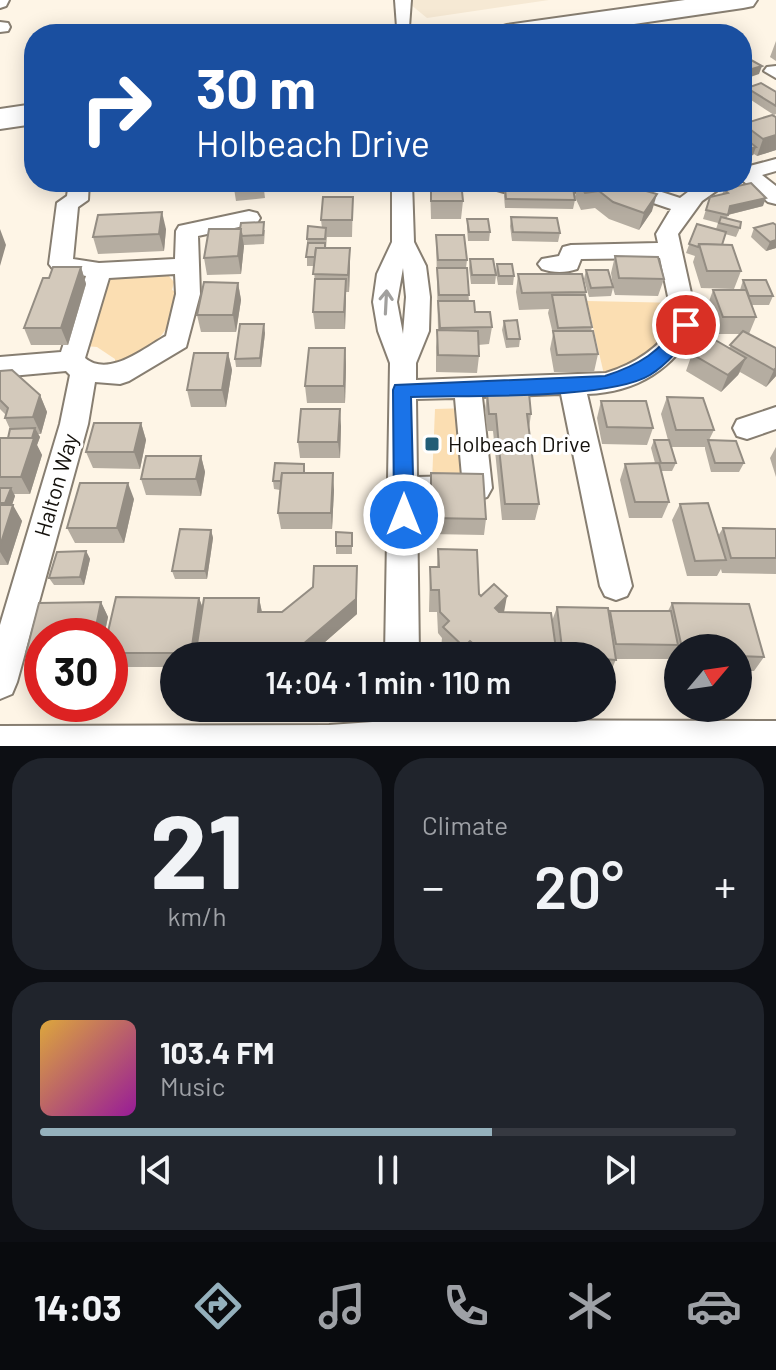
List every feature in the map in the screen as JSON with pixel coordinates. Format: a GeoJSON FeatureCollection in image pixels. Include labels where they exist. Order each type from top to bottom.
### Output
{"type":"FeatureCollection","features":[{"type":"Feature","properties":{"kind":"highway"},"geometry":{"type":"LineString","coordinates":[[605,24],[752,9]]}},
{"type":"Feature","properties":{"kind":"highway"},"geometry":{"type":"LineString","coordinates":[[693,24],[752,9]]}},
{"type":"Feature","properties":{"kind":"highway"},"geometry":{"type":"LineString","coordinates":[[0,96],[24,94]]}},
{"type":"Feature","properties":{"kind":"highway"},"geometry":{"type":"LineString","coordinates":[[0,119],[24,115]]}},
{"type":"Feature","properties":{"kind":"street"},"geometry":{"type":"LineString","coordinates":[[403,0],[403,23]]}},
{"type":"Feature","properties":{"kind":"street"},"geometry":{"type":"LineString","coordinates":[[752,172],[776,165]]}},
{"type":"Feature","properties":{"kind":"street"},"geometry":{"type":"LineString","coordinates":[[752,180],[776,197]]}},
{"type":"Feature","properties":{"kind":"street"},"geometry":{"type":"LineString","coordinates":[[78,192],[77,200],[68,203],[61,264],[99,271],[186,266]]}},
{"type":"Feature","properties":{"kind":"street"},"geometry":{"type":"LineString","coordinates":[[402,192],[403,242],[414,266],[418,297],[417,331],[402,376],[402,642]]}},
{"type":"Feature","properties":{"kind":"street"},"geometry":{"type":"LineString","coordinates":[[649,192],[683,206]]}},
{"type":"Feature","properties":{"kind":"street"},"geometry":{"type":"LineString","coordinates":[[402,376],[468,389],[606,383],[643,371],[676,341],[686,325],[667,234],[683,206],[698,192]]}},
{"type":"Feature","properties":{"kind":"street"},"geometry":{"type":"LineString","coordinates":[[0,367],[78,367],[120,374],[177,341],[188,294],[187,231],[249,218]]}},
{"type":"Feature","properties":{"kind":"street"},"geometry":{"type":"LineString","coordinates":[[550,264],[569,264],[571,252],[669,250]]}},
{"type":"Feature","properties":{"kind":"street","name":"Halton Way"},"geometry":{"type":"LineString","coordinates":[[0,682],[74,424],[78,367],[99,271]]}},
{"type":"Feature","properties":{"kind":"street"},"geometry":{"type":"LineString","coordinates":[[572,385],[616,586]]}},
{"type":"Feature","properties":{"kind":"street"},"geometry":{"type":"LineString","coordinates":[[404,489],[477,488],[468,389]]}},
{"type":"Feature","properties":{"kind":"street"},"geometry":{"type":"LineString","coordinates":[[747,428],[776,418]]}},
{"type":"Feature","properties":{"kind":"street"},"geometry":{"type":"LineString","coordinates":[[0,744],[329,743],[405,731],[776,739]]}},
{"type":"Feature","properties":{"kind":"shaded area"},"geometry":{"type":"Polygon","coordinates":[[[405,0],[549,0],[427,18],[405,0]]]}},
{"type":"Feature","properties":{"kind":"shaded area"},"geometry":{"type":"Polygon","coordinates":[[[144,272],[168,275],[174,282],[172,290],[180,294],[170,321],[158,339],[115,366],[115,359],[97,347],[85,346],[106,277],[144,272]]]}},
{"type":"Feature","properties":{"kind":"shaded area"},"geometry":{"type":"Polygon","coordinates":[[[587,301],[682,303],[686,325],[606,383],[587,301]]]}},
{"type":"Feature","properties":{"kind":"shaded area"},"geometry":{"type":"Polygon","coordinates":[[[470,408],[476,482],[432,482],[435,409],[470,408]]]}},
{"type":"Feature","properties":{"kind":"building"},"geometry":{"type":"Polygon","coordinates":[[[752,60],[762,66],[752,69],[752,60]]]}},
{"type":"Feature","properties":{"kind":"building"},"geometry":{"type":"Polygon","coordinates":[[[761,83],[776,92],[776,106],[752,91],[752,86],[761,83]]]}},
{"type":"Feature","properties":{"kind":"building"},"geometry":{"type":"Polygon","coordinates":[[[772,115],[776,117],[776,135],[763,139],[752,131],[752,121],[772,115]]]}},
{"type":"Feature","properties":{"kind":"building"},"geometry":{"type":"Polygon","coordinates":[[[752,184],[766,198],[730,206],[728,215],[706,210],[710,197],[752,192],[752,184]]]}},
{"type":"Feature","properties":{"kind":"building"},"geometry":{"type":"Polygon","coordinates":[[[431,192],[462,192],[463,201],[431,201],[431,192]]]}},
{"type":"Feature","properties":{"kind":"building"},"geometry":{"type":"Polygon","coordinates":[[[505,192],[574,192],[575,200],[506,199],[505,192]]]}},
{"type":"Feature","properties":{"kind":"building"},"geometry":{"type":"Polygon","coordinates":[[[600,192],[657,194],[644,213],[613,202],[600,192]]]}},
{"type":"Feature","properties":{"kind":"building"},"geometry":{"type":"Polygon","coordinates":[[[323,197],[353,197],[352,220],[321,220],[323,197]]]}},
{"type":"Feature","properties":{"kind":"building"},"geometry":{"type":"Polygon","coordinates":[[[162,212],[159,234],[93,237],[98,215],[162,212]]]}},
{"type":"Feature","properties":{"kind":"building"},"geometry":{"type":"Polygon","coordinates":[[[511,217],[557,218],[560,233],[513,232],[511,217]]]}},
{"type":"Feature","properties":{"kind":"building"},"geometry":{"type":"Polygon","coordinates":[[[721,217],[741,222],[740,228],[719,223],[721,217]]]}},
{"type":"Feature","properties":{"kind":"building"},"geometry":{"type":"Polygon","coordinates":[[[467,219],[488,219],[490,232],[469,232],[467,219]]]}},
{"type":"Feature","properties":{"kind":"building"},"geometry":{"type":"Polygon","coordinates":[[[264,222],[263,235],[242,236],[241,223],[264,222]]]}},
{"type":"Feature","properties":{"kind":"building"},"geometry":{"type":"Polygon","coordinates":[[[697,224],[726,232],[722,245],[699,244],[698,247],[689,244],[697,224]]]}},
{"type":"Feature","properties":{"kind":"building"},"geometry":{"type":"Polygon","coordinates":[[[776,225],[776,240],[770,242],[754,228],[776,225]]]}},
{"type":"Feature","properties":{"kind":"building"},"geometry":{"type":"Polygon","coordinates":[[[308,226],[326,228],[325,239],[307,239],[308,226]]]}},
{"type":"Feature","properties":{"kind":"building"},"geometry":{"type":"Polygon","coordinates":[[[209,229],[241,229],[238,256],[204,258],[209,229]]]}},
{"type":"Feature","properties":{"kind":"building"},"geometry":{"type":"Polygon","coordinates":[[[436,235],[464,235],[467,260],[438,260],[436,235]]]}},
{"type":"Feature","properties":{"kind":"building"},"geometry":{"type":"Polygon","coordinates":[[[308,243],[325,243],[325,248],[316,248],[315,257],[306,257],[308,243]]]}},
{"type":"Feature","properties":{"kind":"building"},"geometry":{"type":"Polygon","coordinates":[[[699,244],[732,245],[741,271],[707,271],[699,244]]]}},
{"type":"Feature","properties":{"kind":"building"},"geometry":{"type":"Polygon","coordinates":[[[316,248],[350,248],[348,275],[313,274],[316,248]]]}},
{"type":"Feature","properties":{"kind":"building"},"geometry":{"type":"Polygon","coordinates":[[[615,256],[658,257],[664,279],[619,278],[615,256]]]}},
{"type":"Feature","properties":{"kind":"building"},"geometry":{"type":"Polygon","coordinates":[[[470,259],[493,259],[496,275],[472,275],[470,259]]]}},
{"type":"Feature","properties":{"kind":"building"},"geometry":{"type":"Polygon","coordinates":[[[497,264],[512,264],[514,276],[499,276],[497,264]]]}},
{"type":"Feature","properties":{"kind":"building"},"geometry":{"type":"Polygon","coordinates":[[[53,267],[81,267],[61,328],[24,328],[43,278],[49,278],[53,267]]]}},
{"type":"Feature","properties":{"kind":"building"},"geometry":{"type":"Polygon","coordinates":[[[437,268],[467,268],[469,295],[439,295],[437,268]]]}},
{"type":"Feature","properties":{"kind":"building"},"geometry":{"type":"Polygon","coordinates":[[[586,270],[608,270],[613,287],[591,288],[586,270]]]}},
{"type":"Feature","properties":{"kind":"building"},"geometry":{"type":"Polygon","coordinates":[[[518,274],[582,274],[586,292],[522,293],[518,274]]]}},
{"type":"Feature","properties":{"kind":"building"},"geometry":{"type":"Polygon","coordinates":[[[315,279],[346,279],[344,312],[313,312],[315,279]]]}},
{"type":"Feature","properties":{"kind":"building"},"geometry":{"type":"Polygon","coordinates":[[[743,280],[766,280],[773,296],[749,296],[743,280]]]}},
{"type":"Feature","properties":{"kind":"building"},"geometry":{"type":"Polygon","coordinates":[[[204,282],[238,283],[233,315],[197,315],[204,282]]]}},
{"type":"Feature","properties":{"kind":"building"},"geometry":{"type":"Polygon","coordinates":[[[713,290],[746,290],[756,317],[723,317],[713,290]]]}},
{"type":"Feature","properties":{"kind":"building"},"geometry":{"type":"Polygon","coordinates":[[[552,295],[585,295],[592,327],[558,328],[552,295]]]}},
{"type":"Feature","properties":{"kind":"building"},"geometry":{"type":"Polygon","coordinates":[[[438,301],[474,301],[475,312],[490,312],[492,327],[440,328],[438,301]]]}},
{"type":"Feature","properties":{"kind":"building"},"geometry":{"type":"Polygon","coordinates":[[[517,320],[520,339],[507,339],[504,321],[517,320]]]}},
{"type":"Feature","properties":{"kind":"building"},"geometry":{"type":"Polygon","coordinates":[[[240,324],[264,324],[260,358],[235,359],[240,324]]]}},
{"type":"Feature","properties":{"kind":"building"},"geometry":{"type":"Polygon","coordinates":[[[437,330],[478,331],[479,356],[438,355],[437,330]]]}},
{"type":"Feature","properties":{"kind":"building"},"geometry":{"type":"Polygon","coordinates":[[[553,331],[593,331],[598,354],[557,355],[553,331]]]}},
{"type":"Feature","properties":{"kind":"building"},"geometry":{"type":"Polygon","coordinates":[[[743,331],[776,348],[774,370],[730,345],[743,331]]]}},
{"type":"Feature","properties":{"kind":"building"},"geometry":{"type":"Polygon","coordinates":[[[710,337],[746,358],[728,375],[692,354],[710,337]]]}},
{"type":"Feature","properties":{"kind":"building"},"geometry":{"type":"Polygon","coordinates":[[[309,348],[345,348],[344,386],[305,386],[309,348]]]}},
{"type":"Feature","properties":{"kind":"building"},"geometry":{"type":"Polygon","coordinates":[[[194,353],[228,353],[222,390],[187,390],[194,353]]]}},
{"type":"Feature","properties":{"kind":"building"},"geometry":{"type":"Polygon","coordinates":[[[12,370],[40,395],[33,417],[5,418],[8,408],[0,400],[0,371],[12,370]]]}},
{"type":"Feature","properties":{"kind":"building"},"geometry":{"type":"Polygon","coordinates":[[[487,393],[529,393],[531,414],[527,414],[531,446],[499,446],[496,414],[489,414],[487,393]]]}},
{"type":"Feature","properties":{"kind":"building"},"geometry":{"type":"Polygon","coordinates":[[[667,397],[703,398],[714,430],[676,430],[667,397]]]}},
{"type":"Feature","properties":{"kind":"building"},"geometry":{"type":"Polygon","coordinates":[[[601,401],[646,401],[653,428],[607,427],[601,401]]]}},
{"type":"Feature","properties":{"kind":"building"},"geometry":{"type":"Polygon","coordinates":[[[301,409],[340,409],[338,442],[298,442],[301,409]]]}},
{"type":"Feature","properties":{"kind":"building"},"geometry":{"type":"Polygon","coordinates":[[[94,423],[141,423],[134,452],[86,452],[94,423]]]}},
{"type":"Feature","properties":{"kind":"building"},"geometry":{"type":"Polygon","coordinates":[[[35,428],[32,438],[8,438],[10,429],[35,428]]]}},
{"type":"Feature","properties":{"kind":"building"},"geometry":{"type":"Polygon","coordinates":[[[0,438],[34,438],[21,477],[0,477],[0,438]]]}},
{"type":"Feature","properties":{"kind":"building"},"geometry":{"type":"Polygon","coordinates":[[[654,440],[669,440],[676,463],[661,463],[654,440]]]}},
{"type":"Feature","properties":{"kind":"building"},"geometry":{"type":"Polygon","coordinates":[[[708,440],[736,441],[744,463],[715,463],[708,440]]]}},
{"type":"Feature","properties":{"kind":"building"},"geometry":{"type":"Polygon","coordinates":[[[499,448],[531,448],[539,504],[505,504],[499,448]]]}},
{"type":"Feature","properties":{"kind":"building"},"geometry":{"type":"Polygon","coordinates":[[[146,456],[201,456],[196,479],[141,479],[146,456]]]}},
{"type":"Feature","properties":{"kind":"building"},"geometry":{"type":"Polygon","coordinates":[[[275,463],[304,464],[304,473],[282,473],[281,481],[273,481],[275,463]]]}},
{"type":"Feature","properties":{"kind":"building"},"geometry":{"type":"Polygon","coordinates":[[[659,463],[669,502],[635,502],[625,464],[659,463]]]}},
{"type":"Feature","properties":{"kind":"building"},"geometry":{"type":"Polygon","coordinates":[[[282,473],[333,473],[331,513],[278,513],[282,473]]]}},
{"type":"Feature","properties":{"kind":"building"},"geometry":{"type":"Polygon","coordinates":[[[431,473],[483,474],[486,519],[431,518],[431,473]]]}},
{"type":"Feature","properties":{"kind":"building"},"geometry":{"type":"Polygon","coordinates":[[[80,483],[128,483],[117,528],[67,528],[80,483]]]}},
{"type":"Feature","properties":{"kind":"building"},"geometry":{"type":"Polygon","coordinates":[[[0,488],[11,488],[5,503],[0,503],[0,488]]]}},
{"type":"Feature","properties":{"kind":"building"},"geometry":{"type":"Polygon","coordinates":[[[708,503],[726,560],[695,561],[680,504],[708,503]]]}},
{"type":"Feature","properties":{"kind":"building"},"geometry":{"type":"Polygon","coordinates":[[[0,505],[13,505],[0,546],[0,505]]]}},
{"type":"Feature","properties":{"kind":"building"},"geometry":{"type":"Polygon","coordinates":[[[723,528],[776,529],[776,558],[731,558],[723,528]]]}},
{"type":"Feature","properties":{"kind":"building"},"geometry":{"type":"Polygon","coordinates":[[[180,529],[211,530],[205,571],[172,571],[180,529]]]}},
{"type":"Feature","properties":{"kind":"building"},"geometry":{"type":"Polygon","coordinates":[[[336,532],[352,533],[352,546],[336,546],[336,532]]]}},
{"type":"Feature","properties":{"kind":"building"},"geometry":{"type":"Polygon","coordinates":[[[438,549],[477,550],[479,594],[481,596],[494,584],[507,596],[495,608],[499,612],[551,613],[555,642],[459,642],[443,627],[449,621],[440,612],[439,590],[431,590],[430,567],[439,567],[438,549]]]}},
{"type":"Feature","properties":{"kind":"building"},"geometry":{"type":"Polygon","coordinates":[[[86,551],[80,577],[49,578],[57,552],[86,551]]]}},
{"type":"Feature","properties":{"kind":"building"},"geometry":{"type":"Polygon","coordinates":[[[314,566],[357,566],[356,599],[306,642],[197,642],[204,598],[259,598],[258,612],[282,612],[313,587],[314,566]]]}},
{"type":"Feature","properties":{"kind":"building"},"geometry":{"type":"Polygon","coordinates":[[[116,597],[199,598],[193,642],[160,642],[160,653],[128,653],[128,618],[111,618],[116,597]]]}},
{"type":"Feature","properties":{"kind":"building"},"geometry":{"type":"Polygon","coordinates":[[[101,602],[98,618],[35,618],[39,603],[101,602]]]}},
{"type":"Feature","properties":{"kind":"building"},"geometry":{"type":"Polygon","coordinates":[[[672,603],[749,604],[764,657],[752,657],[752,634],[679,634],[672,603]]]}},
{"type":"Feature","properties":{"kind":"building"},"geometry":{"type":"Polygon","coordinates":[[[557,607],[608,608],[613,642],[561,642],[557,607]]]}},
{"type":"Feature","properties":{"kind":"building"},"geometry":{"type":"Polygon","coordinates":[[[610,611],[671,611],[676,634],[664,634],[664,645],[616,642],[610,611]]]}},
{"type":"Feature","properties":{"kind":"place","name":"Holbeach Drive"},"geometry":{"type":"Point","coordinates":[432,444]}},
{"type":"Feature","properties":{"kind":"route"},"geometry":{"type":"LineString","coordinates":[[404,515],[402,390],[606,383],[643,371],[676,341],[686,325]]}}]}
